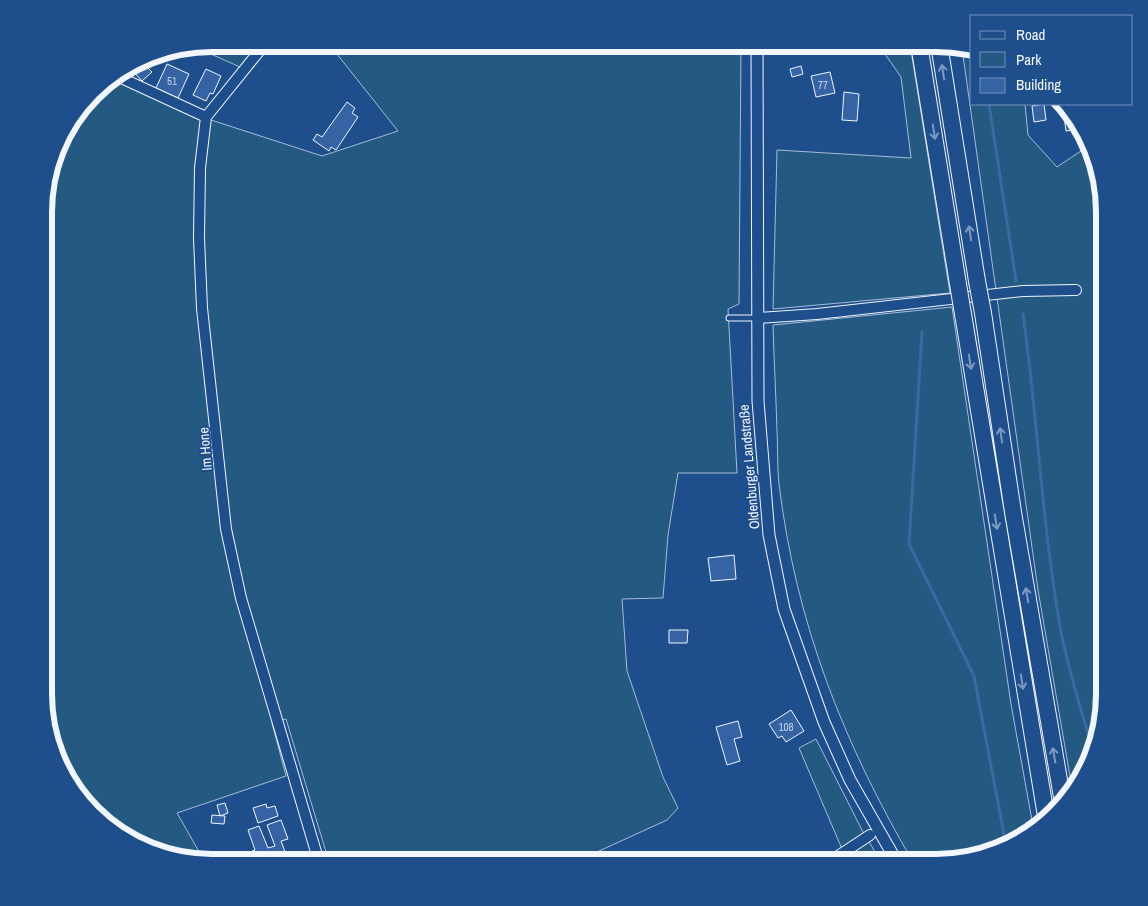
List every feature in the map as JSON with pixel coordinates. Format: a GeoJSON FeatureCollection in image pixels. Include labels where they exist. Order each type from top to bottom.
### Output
{"type":"FeatureCollection","features":[{"type":"Feature","properties":{"kind":"highway"},"geometry":{"type":"LineString","coordinates":[[921,53],[1045,810]]}},
{"type":"Feature","properties":{"kind":"highway"},"geometry":{"type":"LineString","coordinates":[[940,53],[1015,521],[1061,792]]}},
{"type":"Feature","properties":{"kind":"street"},"geometry":{"type":"LineString","coordinates":[[125,80],[206,117],[258,52]]}},
{"type":"Feature","properties":{"kind":"street","name":"Oldenburger Landstraße"},"geometry":{"type":"LineString","coordinates":[[757,53],[758,401],[769,534],[784,609],[824,722],[850,780],[892,854]]}},
{"type":"Feature","properties":{"kind":"street","name":"Im Hone"},"geometry":{"type":"LineString","coordinates":[[206,117],[200,168],[199,238],[202,308],[226,529],[241,598],[315,853]]}},
{"type":"Feature","properties":{"kind":"street"},"geometry":{"type":"LineString","coordinates":[[758,318],[817,314],[1023,291],[1076,290]]}},
{"type":"Feature","properties":{"kind":"street"},"geometry":{"type":"LineString","coordinates":[[842,854],[870,835]]}},
{"type":"Feature","properties":{"kind":"lane"},"geometry":{"type":"LineString","coordinates":[[729,318],[758,318]]}},
{"type":"Feature","properties":{"kind":"green space"},"geometry":{"type":"Polygon","coordinates":[[[252,52],[240,67],[207,53],[252,52]]]}},
{"type":"Feature","properties":{"kind":"green space"},"geometry":{"type":"Polygon","coordinates":[[[335,52],[741,53],[739,304],[728,309],[737,473],[678,473],[668,535],[663,598],[622,599],[627,671],[663,777],[678,808],[667,820],[594,854],[326,853],[286,719],[272,723],[286,776],[177,813],[200,853],[171,848],[142,837],[124,827],[99,807],[79,782],[69,764],[56,725],[53,704],[52,213],[54,192],[61,161],[74,133],[86,115],[99,99],[125,80],[208,119],[322,156],[398,131],[335,52]]]}},
{"type":"Feature","properties":{"kind":"green space"},"geometry":{"type":"Polygon","coordinates":[[[884,53],[911,53],[950,293],[773,309],[777,150],[911,158],[901,77],[884,53]]]}},
{"type":"Feature","properties":{"kind":"green space"},"geometry":{"type":"Polygon","coordinates":[[[963,55],[970,57],[970,105],[1025,105],[1028,135],[1057,167],[1082,150],[1094,192],[1096,213],[1095,704],[1090,735],[1083,755],[1071,779],[1038,590],[963,55]]]}},
{"type":"Feature","properties":{"kind":"green space"},"geometry":{"type":"Polygon","coordinates":[[[952,307],[1011,704],[1032,821],[1006,837],[987,845],[956,852],[909,854],[865,772],[844,726],[810,633],[797,585],[787,535],[778,478],[773,325],[952,307]]]}},
{"type":"Feature","properties":{"kind":"green space"},"geometry":{"type":"Polygon","coordinates":[[[816,739],[864,834],[842,849],[799,748],[816,739]]]}},
{"type":"Feature","properties":{"kind":"green space"},"geometry":{"type":"Polygon","coordinates":[[[868,840],[876,854],[847,854],[868,840]]]}},
{"type":"Feature","properties":{"kind":"building"},"geometry":{"type":"Polygon","coordinates":[[[167,64],[189,74],[178,98],[156,88],[167,64]]]}},
{"type":"Feature","properties":{"kind":"building"},"geometry":{"type":"Polygon","coordinates":[[[801,66],[803,74],[792,77],[790,69],[801,66]]]}},
{"type":"Feature","properties":{"kind":"building"},"geometry":{"type":"Polygon","coordinates":[[[147,67],[152,72],[142,81],[135,73],[147,67]]]}},
{"type":"Feature","properties":{"kind":"building"},"geometry":{"type":"Polygon","coordinates":[[[206,69],[221,76],[213,94],[210,93],[206,101],[193,95],[206,69]]]}},
{"type":"Feature","properties":{"kind":"building"},"geometry":{"type":"Polygon","coordinates":[[[830,72],[835,93],[816,97],[811,76],[830,72]]]}},
{"type":"Feature","properties":{"kind":"building"},"geometry":{"type":"Polygon","coordinates":[[[844,92],[859,94],[857,121],[842,120],[844,92]]]}},
{"type":"Feature","properties":{"kind":"building"},"geometry":{"type":"Polygon","coordinates":[[[347,102],[355,108],[352,113],[358,117],[336,150],[331,147],[329,151],[313,140],[317,134],[322,137],[347,102]]]}},
{"type":"Feature","properties":{"kind":"building"},"geometry":{"type":"Polygon","coordinates":[[[1044,105],[1046,120],[1034,122],[1032,106],[1044,105]]]}},
{"type":"Feature","properties":{"kind":"building"},"geometry":{"type":"Polygon","coordinates":[[[1064,118],[1072,130],[1066,131],[1064,118]]]}},
{"type":"Feature","properties":{"kind":"building"},"geometry":{"type":"Polygon","coordinates":[[[734,555],[736,579],[711,581],[708,558],[734,555]]]}},
{"type":"Feature","properties":{"kind":"building"},"geometry":{"type":"Polygon","coordinates":[[[669,630],[688,630],[687,643],[669,643],[669,630]]]}},
{"type":"Feature","properties":{"kind":"building"},"geometry":{"type":"Polygon","coordinates":[[[791,710],[804,731],[786,742],[782,736],[778,738],[769,724],[791,710]]]}},
{"type":"Feature","properties":{"kind":"building"},"geometry":{"type":"Polygon","coordinates":[[[738,721],[742,737],[734,739],[740,761],[727,765],[716,727],[738,721]]]}},
{"type":"Feature","properties":{"kind":"building"},"geometry":{"type":"Polygon","coordinates":[[[225,803],[228,813],[220,816],[217,805],[225,803]]]}},
{"type":"Feature","properties":{"kind":"building"},"geometry":{"type":"Polygon","coordinates":[[[266,804],[267,808],[275,806],[278,816],[258,823],[253,808],[266,804]]]}},
{"type":"Feature","properties":{"kind":"building"},"geometry":{"type":"Polygon","coordinates":[[[212,815],[225,816],[224,824],[211,823],[212,815]]]}},
{"type":"Feature","properties":{"kind":"building"},"geometry":{"type":"Polygon","coordinates":[[[281,820],[288,839],[281,841],[286,853],[253,853],[252,851],[255,850],[248,830],[259,826],[268,848],[275,846],[267,825],[281,820]]]}},
{"type":"Feature","properties":{"kind":"waterway"},"geometry":{"type":"LineString","coordinates":[[989,105],[1016,281]]}},
{"type":"Feature","properties":{"kind":"waterway"},"geometry":{"type":"LineString","coordinates":[[1023,314],[1049,553],[1061,632],[1089,737]]}},
{"type":"Feature","properties":{"kind":"waterway"},"geometry":{"type":"LineString","coordinates":[[922,332],[909,544],[974,676],[1005,838]]}}]}
